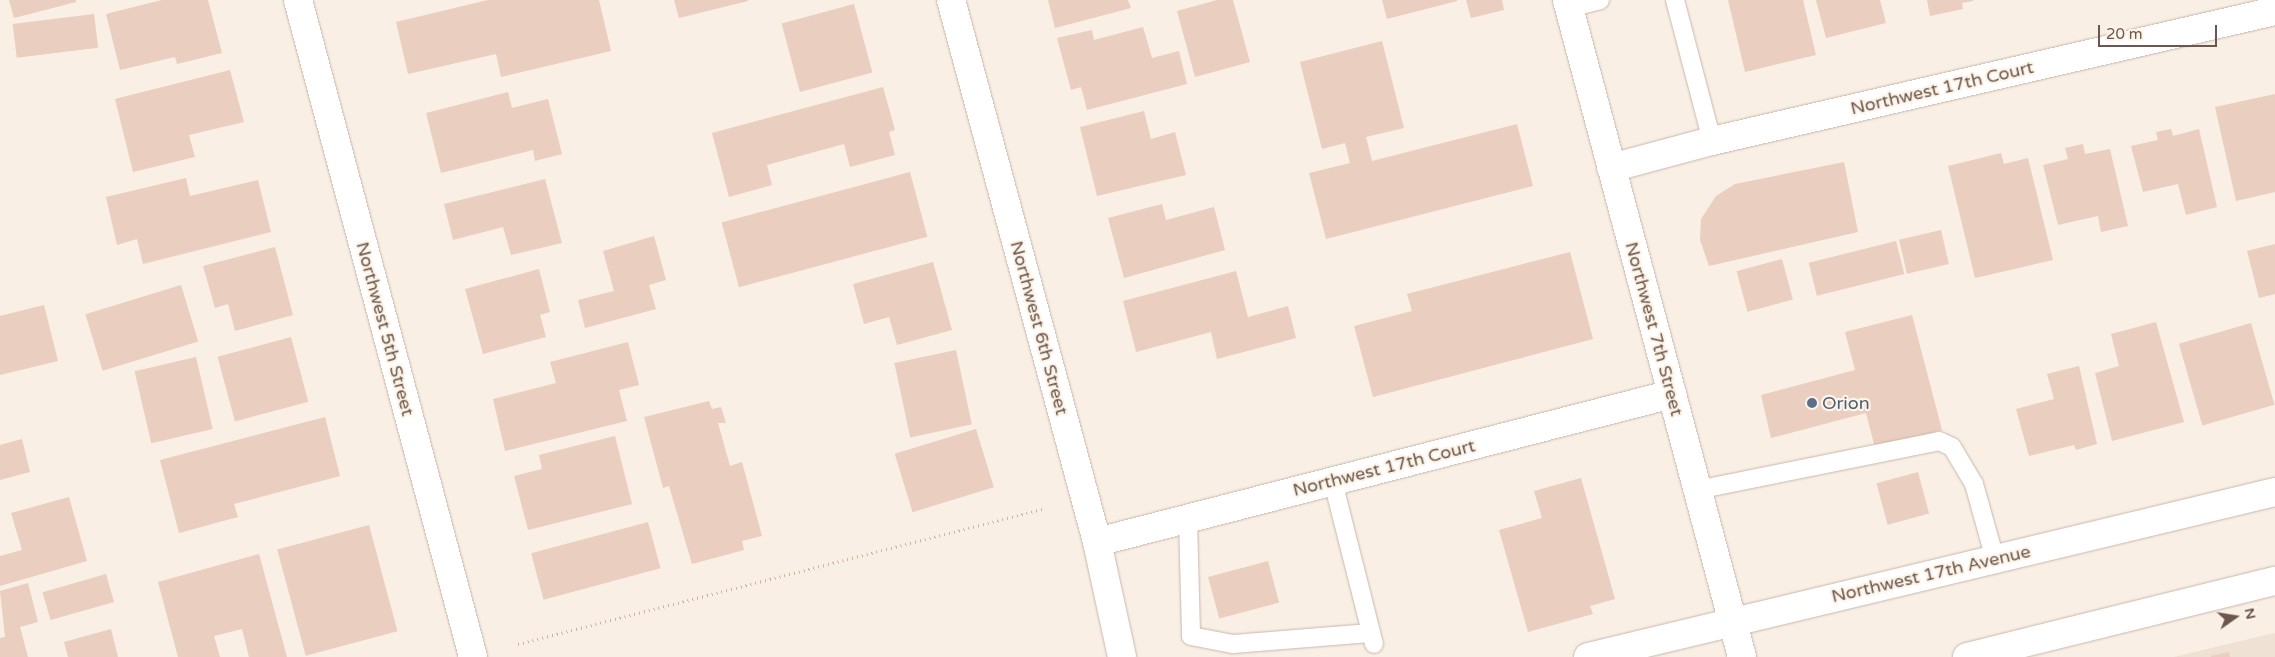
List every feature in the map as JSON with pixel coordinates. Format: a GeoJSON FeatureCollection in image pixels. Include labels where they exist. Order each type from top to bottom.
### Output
{"type":"FeatureCollection","features":[{"type":"Feature","properties":{"kind":"street","name":"Northwest 5th Street"},"geometry":{"type":"LineString","coordinates":[[298,0],[473,657]]}},
{"type":"Feature","properties":{"kind":"street","name":"Northwest 6th Street"},"geometry":{"type":"LineString","coordinates":[[952,0],[1097,542],[1122,657]]}},
{"type":"Feature","properties":{"kind":"street","name":"Northwest 7th Street"},"geometry":{"type":"LineString","coordinates":[[1568,4],[1742,657]]}},
{"type":"Feature","properties":{"kind":"street","name":"Northwest 17th Court"},"geometry":{"type":"LineString","coordinates":[[1611,168],[1712,141],[2275,11]]}},
{"type":"Feature","properties":{"kind":"street","name":"Northwest 17th Court"},"geometry":{"type":"LineString","coordinates":[[1097,542],[1672,394]]}},
{"type":"Feature","properties":{"kind":"street","name":"Northwest 17th Avenue"},"geometry":{"type":"LineString","coordinates":[[1588,657],[2275,492]]}},
{"type":"Feature","properties":{"kind":"street"},"geometry":{"type":"LineString","coordinates":[[1967,657],[2004,653],[2275,581]]}},
{"type":"Feature","properties":{"kind":"lane"},"geometry":{"type":"LineString","coordinates":[[1568,4],[1600,0]]}},
{"type":"Feature","properties":{"kind":"lane"},"geometry":{"type":"LineString","coordinates":[[1675,0],[1712,141]]}},
{"type":"Feature","properties":{"kind":"lane"},"geometry":{"type":"LineString","coordinates":[[1697,490],[1939,441],[1952,447],[1974,484],[1994,559]]}},
{"type":"Feature","properties":{"kind":"lane"},"geometry":{"type":"LineString","coordinates":[[1188,519],[1191,636],[1233,644],[1373,639],[1333,482]]}},
{"type":"Feature","properties":{"kind":"path"},"geometry":{"type":"LineString","coordinates":[[518,644],[1046,508]]}},
{"type":"Feature","properties":{"kind":"shaded area"},"geometry":{"type":"Polygon","coordinates":[[[2275,633],[2275,657],[2174,657],[2232,643],[2275,633]]]}},
{"type":"Feature","properties":{"kind":"building"},"geometry":{"type":"Polygon","coordinates":[[[9,0],[76,0],[76,2],[14,18],[9,0]]]}},
{"type":"Feature","properties":{"kind":"building"},"geometry":{"type":"Polygon","coordinates":[[[162,0],[208,0],[222,53],[177,64],[175,57],[120,70],[106,14],[162,0]]]}},
{"type":"Feature","properties":{"kind":"building"},"geometry":{"type":"Polygon","coordinates":[[[488,0],[599,0],[611,51],[501,77],[496,54],[408,74],[396,22],[488,0]]]}},
{"type":"Feature","properties":{"kind":"building"},"geometry":{"type":"Polygon","coordinates":[[[674,0],[748,0],[748,1],[679,18],[674,0]]]}},
{"type":"Feature","properties":{"kind":"building"},"geometry":{"type":"Polygon","coordinates":[[[1048,0],[1128,0],[1131,8],[1055,28],[1048,0]]]}},
{"type":"Feature","properties":{"kind":"building"},"geometry":{"type":"Polygon","coordinates":[[[1217,0],[1233,0],[1250,62],[1195,77],[1177,11],[1217,0]]]}},
{"type":"Feature","properties":{"kind":"building"},"geometry":{"type":"Polygon","coordinates":[[[1382,0],[1457,0],[1457,1],[1387,19],[1382,0]]]}},
{"type":"Feature","properties":{"kind":"building"},"geometry":{"type":"Polygon","coordinates":[[[1466,0],[1502,0],[1504,10],[1471,18],[1466,0]]]}},
{"type":"Feature","properties":{"kind":"building"},"geometry":{"type":"Polygon","coordinates":[[[1728,0],[1803,0],[1816,55],[1745,72],[1728,0]]]}},
{"type":"Feature","properties":{"kind":"building"},"geometry":{"type":"Polygon","coordinates":[[[1816,0],[1880,0],[1886,23],[1826,38],[1816,0]]]}},
{"type":"Feature","properties":{"kind":"building"},"geometry":{"type":"Polygon","coordinates":[[[1927,0],[1973,1],[1962,3],[1963,9],[1930,16],[1927,0]]]}},
{"type":"Feature","properties":{"kind":"building"},"geometry":{"type":"Polygon","coordinates":[[[854,4],[872,73],[800,92],[782,23],[854,4]]]}},
{"type":"Feature","properties":{"kind":"building"},"geometry":{"type":"Polygon","coordinates":[[[94,14],[98,48],[17,58],[13,24],[94,14]]]}},
{"type":"Feature","properties":{"kind":"building"},"geometry":{"type":"Polygon","coordinates":[[[1143,27],[1152,58],[1179,51],[1187,84],[1087,110],[1081,87],[1071,90],[1057,38],[1092,30],[1094,40],[1143,27]]]}},
{"type":"Feature","properties":{"kind":"building"},"geometry":{"type":"Polygon","coordinates":[[[1382,41],[1404,128],[1366,137],[1372,161],[1517,124],[1533,186],[1326,239],[1309,173],[1350,163],[1345,143],[1322,149],[1300,62],[1382,41]]]}},
{"type":"Feature","properties":{"kind":"building"},"geometry":{"type":"Polygon","coordinates":[[[230,70],[244,122],[189,135],[195,157],[133,172],[115,99],[230,70]]]}},
{"type":"Feature","properties":{"kind":"building"},"geometry":{"type":"Polygon","coordinates":[[[883,87],[895,130],[889,132],[895,155],[850,167],[844,144],[767,165],[772,185],[729,197],[712,133],[883,87]]]}},
{"type":"Feature","properties":{"kind":"building"},"geometry":{"type":"Polygon","coordinates":[[[508,92],[512,108],[548,99],[562,154],[535,161],[533,150],[441,173],[426,113],[508,92]]]}},
{"type":"Feature","properties":{"kind":"building"},"geometry":{"type":"Polygon","coordinates":[[[2275,94],[2275,192],[2236,201],[2215,107],[2275,94]]]}},
{"type":"Feature","properties":{"kind":"building"},"geometry":{"type":"Polygon","coordinates":[[[1144,111],[1151,139],[1175,132],[1186,175],[1097,196],[1080,127],[1144,111]]]}},
{"type":"Feature","properties":{"kind":"building"},"geometry":{"type":"Polygon","coordinates":[[[2171,129],[2173,136],[2199,129],[2217,207],[2186,215],[2178,184],[2143,192],[2131,146],[2158,140],[2156,132],[2171,129]]]}},
{"type":"Feature","properties":{"kind":"building"},"geometry":{"type":"Polygon","coordinates":[[[2083,144],[2085,154],[2110,149],[2128,226],[2101,232],[2098,216],[2058,225],[2043,165],[2068,159],[2065,148],[2083,144]]]}},
{"type":"Feature","properties":{"kind":"building"},"geometry":{"type":"Polygon","coordinates":[[[2001,153],[2004,164],[2028,158],[2053,260],[1975,278],[1948,166],[2001,153]]]}},
{"type":"Feature","properties":{"kind":"building"},"geometry":{"type":"Polygon","coordinates":[[[1844,162],[1858,232],[1709,266],[1700,240],[1701,219],[1716,196],[1735,184],[1844,162]]]}},
{"type":"Feature","properties":{"kind":"building"},"geometry":{"type":"Polygon","coordinates":[[[910,172],[927,237],[739,287],[722,222],[910,172]]]}},
{"type":"Feature","properties":{"kind":"building"},"geometry":{"type":"Polygon","coordinates":[[[186,178],[190,196],[258,180],[271,232],[143,264],[137,239],[117,245],[106,197],[186,178]]]}},
{"type":"Feature","properties":{"kind":"building"},"geometry":{"type":"Polygon","coordinates":[[[545,179],[562,243],[511,255],[503,227],[453,240],[444,204],[545,179]]]}},
{"type":"Feature","properties":{"kind":"building"},"geometry":{"type":"Polygon","coordinates":[[[1162,204],[1166,220],[1214,207],[1225,250],[1124,278],[1108,218],[1162,204]]]}},
{"type":"Feature","properties":{"kind":"building"},"geometry":{"type":"Polygon","coordinates":[[[1941,230],[1949,264],[1907,274],[1899,240],[1941,230]]]}},
{"type":"Feature","properties":{"kind":"building"},"geometry":{"type":"Polygon","coordinates":[[[654,236],[666,280],[649,285],[656,309],[585,328],[578,300],[614,291],[603,251],[654,236]]]}},
{"type":"Feature","properties":{"kind":"building"},"geometry":{"type":"Polygon","coordinates":[[[1896,241],[1904,274],[1817,296],[1809,263],[1896,241]]]}},
{"type":"Feature","properties":{"kind":"building"},"geometry":{"type":"Polygon","coordinates":[[[2275,244],[2275,294],[2259,298],[2247,251],[2275,244]]]}},
{"type":"Feature","properties":{"kind":"building"},"geometry":{"type":"Polygon","coordinates":[[[275,247],[293,315],[235,331],[228,304],[215,308],[203,266],[275,247]]]}},
{"type":"Feature","properties":{"kind":"building"},"geometry":{"type":"Polygon","coordinates":[[[1570,252],[1593,339],[1373,397],[1354,326],[1412,311],[1407,294],[1570,252]]]}},
{"type":"Feature","properties":{"kind":"building"},"geometry":{"type":"Polygon","coordinates":[[[1782,259],[1793,300],[1747,312],[1737,271],[1782,259]]]}},
{"type":"Feature","properties":{"kind":"building"},"geometry":{"type":"Polygon","coordinates":[[[933,262],[952,330],[897,345],[889,317],[864,324],[853,284],[933,262]]]}},
{"type":"Feature","properties":{"kind":"building"},"geometry":{"type":"Polygon","coordinates":[[[539,269],[550,312],[540,315],[546,337],[483,354],[465,289],[539,269]]]}},
{"type":"Feature","properties":{"kind":"building"},"geometry":{"type":"Polygon","coordinates":[[[1236,271],[1248,317],[1288,306],[1296,338],[1217,359],[1211,332],[1136,352],[1123,301],[1236,271]]]}},
{"type":"Feature","properties":{"kind":"building"},"geometry":{"type":"Polygon","coordinates":[[[181,285],[198,341],[103,371],[85,314],[181,285]]]}},
{"type":"Feature","properties":{"kind":"building"},"geometry":{"type":"Polygon","coordinates":[[[44,305],[58,361],[0,375],[0,316],[44,305]]]}},
{"type":"Feature","properties":{"kind":"building"},"geometry":{"type":"Polygon","coordinates":[[[1912,315],[1942,430],[1875,448],[1866,413],[1771,438],[1761,395],[1855,370],[1845,332],[1912,315]]]}},
{"type":"Feature","properties":{"kind":"building"},"geometry":{"type":"Polygon","coordinates":[[[2156,322],[2184,422],[2112,441],[2095,373],[2119,366],[2111,334],[2156,322]]]}},
{"type":"Feature","properties":{"kind":"building"},"geometry":{"type":"Polygon","coordinates":[[[2251,323],[2274,405],[2202,425],[2179,344],[2251,323]]]}},
{"type":"Feature","properties":{"kind":"building"},"geometry":{"type":"Polygon","coordinates":[[[291,337],[308,402],[235,421],[218,357],[291,337]]]}},
{"type":"Feature","properties":{"kind":"building"},"geometry":{"type":"Polygon","coordinates":[[[628,342],[639,385],[619,390],[627,421],[505,451],[493,399],[556,383],[550,362],[628,342]]]}},
{"type":"Feature","properties":{"kind":"building"},"geometry":{"type":"Polygon","coordinates":[[[956,350],[972,424],[910,437],[894,363],[956,350]]]}},
{"type":"Feature","properties":{"kind":"building"},"geometry":{"type":"Polygon","coordinates":[[[196,357],[213,429],[151,443],[135,371],[196,357]]]}},
{"type":"Feature","properties":{"kind":"building"},"geometry":{"type":"Polygon","coordinates":[[[2079,366],[2097,444],[2076,450],[2074,445],[2029,456],[2016,409],[2054,399],[2047,374],[2079,366]]]}},
{"type":"Feature","properties":{"kind":"building"},"geometry":{"type":"Polygon","coordinates":[[[709,401],[712,409],[721,407],[726,423],[718,423],[730,466],[742,462],[762,536],[742,541],[744,550],[692,564],[669,486],[663,488],[644,417],[709,401]]]}},
{"type":"Feature","properties":{"kind":"building"},"geometry":{"type":"Polygon","coordinates":[[[325,417],[340,476],[234,504],[238,517],[179,533],[160,460],[325,417]]]}},
{"type":"Feature","properties":{"kind":"building"},"geometry":{"type":"Polygon","coordinates":[[[976,429],[994,487],[913,512],[895,454],[976,429]]]}},
{"type":"Feature","properties":{"kind":"building"},"geometry":{"type":"Polygon","coordinates":[[[615,436],[632,504],[528,530],[514,476],[542,469],[539,455],[615,436]]]}},
{"type":"Feature","properties":{"kind":"building"},"geometry":{"type":"Polygon","coordinates":[[[22,439],[30,472],[0,480],[0,445],[22,439]]]}},
{"type":"Feature","properties":{"kind":"building"},"geometry":{"type":"Polygon","coordinates":[[[1918,472],[1929,514],[1888,525],[1876,483],[1918,472]]]}},
{"type":"Feature","properties":{"kind":"building"},"geometry":{"type":"Polygon","coordinates":[[[1581,478],[1615,599],[1590,606],[1593,614],[1528,632],[1499,530],[1542,518],[1534,491],[1581,478]]]}},
{"type":"Feature","properties":{"kind":"building"},"geometry":{"type":"Polygon","coordinates":[[[69,497],[87,561],[0,586],[0,556],[22,550],[11,513],[69,497]]]}},
{"type":"Feature","properties":{"kind":"building"},"geometry":{"type":"Polygon","coordinates":[[[648,522],[660,568],[544,600],[531,553],[648,522]]]}},
{"type":"Feature","properties":{"kind":"building"},"geometry":{"type":"Polygon","coordinates":[[[369,525],[397,631],[306,656],[277,550],[369,525]]]}},
{"type":"Feature","properties":{"kind":"building"},"geometry":{"type":"Polygon","coordinates":[[[259,554],[287,657],[249,657],[242,629],[214,636],[220,657],[178,657],[158,582],[259,554]]]}},
{"type":"Feature","properties":{"kind":"building"},"geometry":{"type":"Polygon","coordinates":[[[1268,561],[1279,603],[1219,619],[1208,577],[1268,561]]]}},
{"type":"Feature","properties":{"kind":"building"},"geometry":{"type":"Polygon","coordinates":[[[106,574],[114,602],[51,620],[43,592],[106,574]]]}},
{"type":"Feature","properties":{"kind":"building"},"geometry":{"type":"Polygon","coordinates":[[[28,583],[38,622],[20,627],[28,657],[0,657],[0,638],[5,637],[0,591],[28,583]]]}},
{"type":"Feature","properties":{"kind":"building"},"geometry":{"type":"Polygon","coordinates":[[[111,629],[118,657],[68,657],[64,642],[111,629]]]}},
{"type":"Feature","properties":{"kind":"building"},"geometry":{"type":"Polygon","coordinates":[[[2229,652],[2230,657],[2211,657],[2211,656],[2229,652]]]}},
{"type":"Feature","properties":{"kind":"place","name":"Orion"},"geometry":{"type":"Point","coordinates":[1812,403]}}]}
